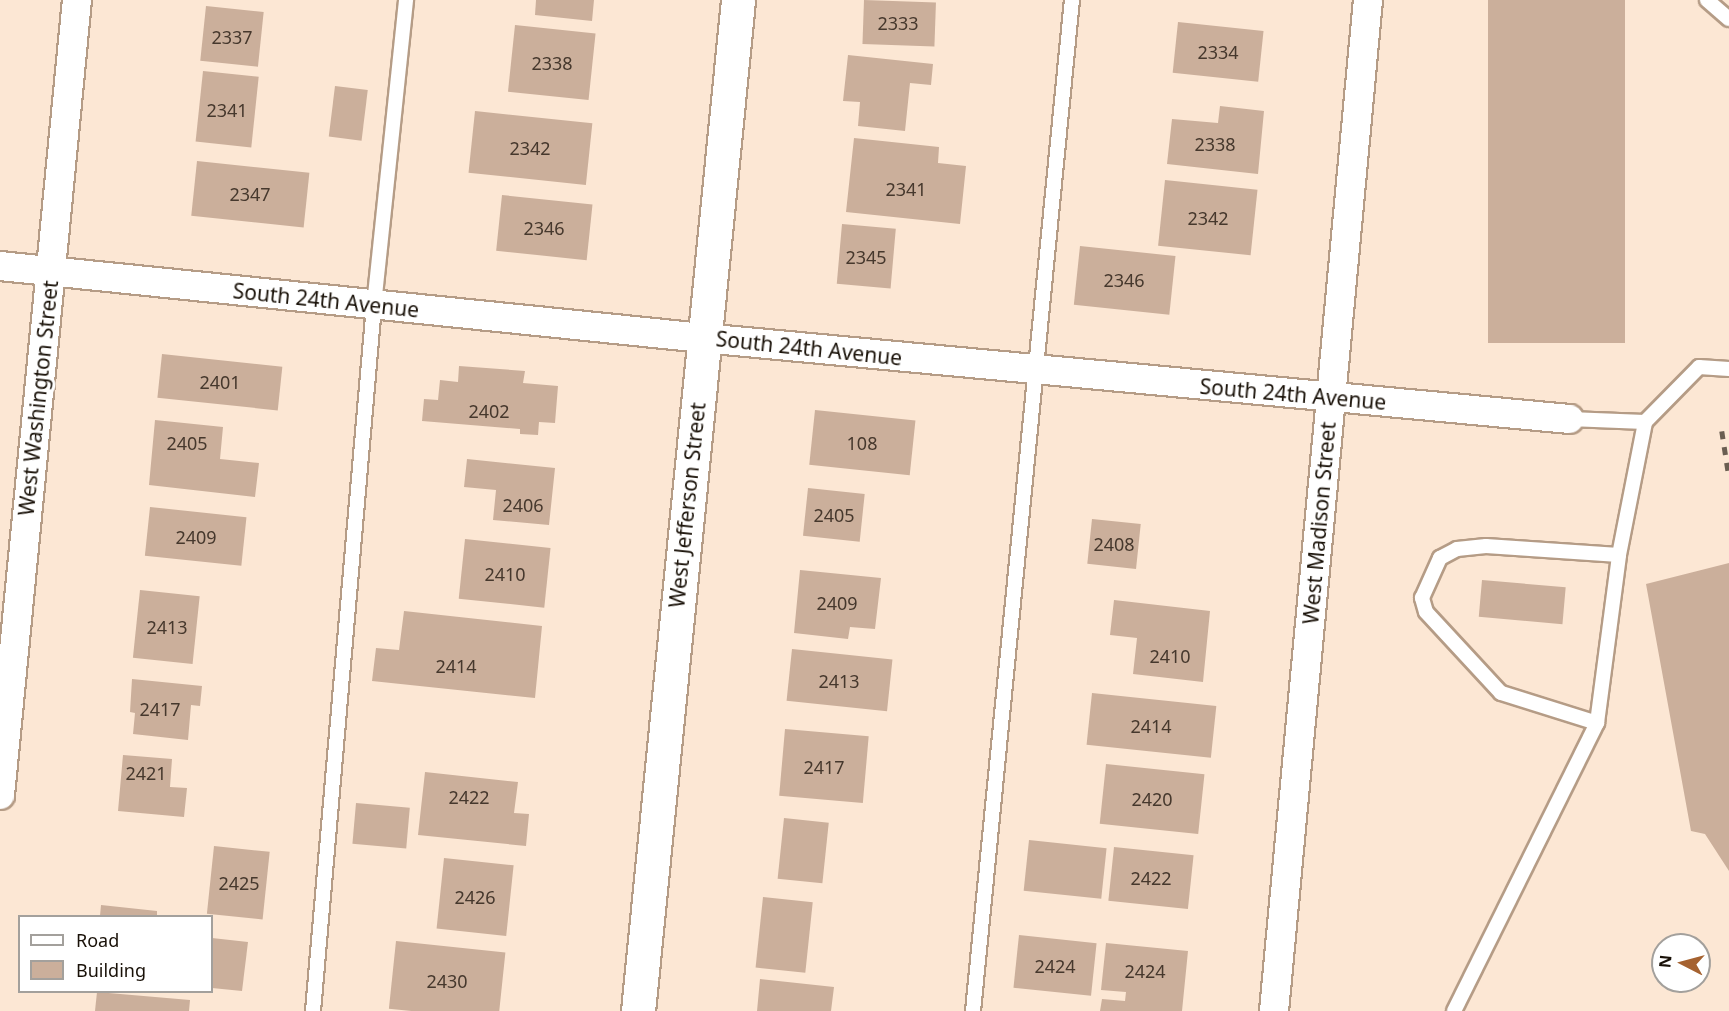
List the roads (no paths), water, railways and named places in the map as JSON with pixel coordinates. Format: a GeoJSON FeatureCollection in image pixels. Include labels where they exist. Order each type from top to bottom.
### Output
{"type":"FeatureCollection","features":[{"type":"Feature","properties":{"kind":"street","name":"West Washington Street"},"geometry":{"type":"LineString","coordinates":[[0,795],[77,0]]}},
{"type":"Feature","properties":{"kind":"street","name":"West Jefferson Street"},"geometry":{"type":"LineString","coordinates":[[638,1011],[738,0]]}},
{"type":"Feature","properties":{"kind":"street","name":"West Madison Street"},"geometry":{"type":"LineString","coordinates":[[1274,1011],[1368,0]]}},
{"type":"Feature","properties":{"kind":"street","name":"South 24th Avenue"},"geometry":{"type":"LineString","coordinates":[[0,266],[704,338],[1569,419]]}},
{"type":"Feature","properties":{"kind":"lane"},"geometry":{"type":"LineString","coordinates":[[313,1011],[374,305],[406,0]]}},
{"type":"Feature","properties":{"kind":"lane"},"geometry":{"type":"LineString","coordinates":[[973,1011],[1071,0]]}},
{"type":"Feature","properties":{"kind":"lane"},"geometry":{"type":"LineString","coordinates":[[1707,0],[1729,19]]}},
{"type":"Feature","properties":{"kind":"lane"},"geometry":{"type":"LineString","coordinates":[[1454,1011],[1597,723],[1619,555],[1645,422],[1699,367],[1729,369]]}},
{"type":"Feature","properties":{"kind":"lane"},"geometry":{"type":"LineString","coordinates":[[1569,419],[1645,422]]}},
{"type":"Feature","properties":{"kind":"lane"},"geometry":{"type":"LineString","coordinates":[[1597,723],[1502,693],[1426,612],[1422,598],[1440,558],[1457,549],[1486,546],[1619,555]]}},
{"type":"Feature","properties":{"kind":"railway"},"geometry":{"type":"LineString","coordinates":[[1722,431],[1729,476]]}}]}
